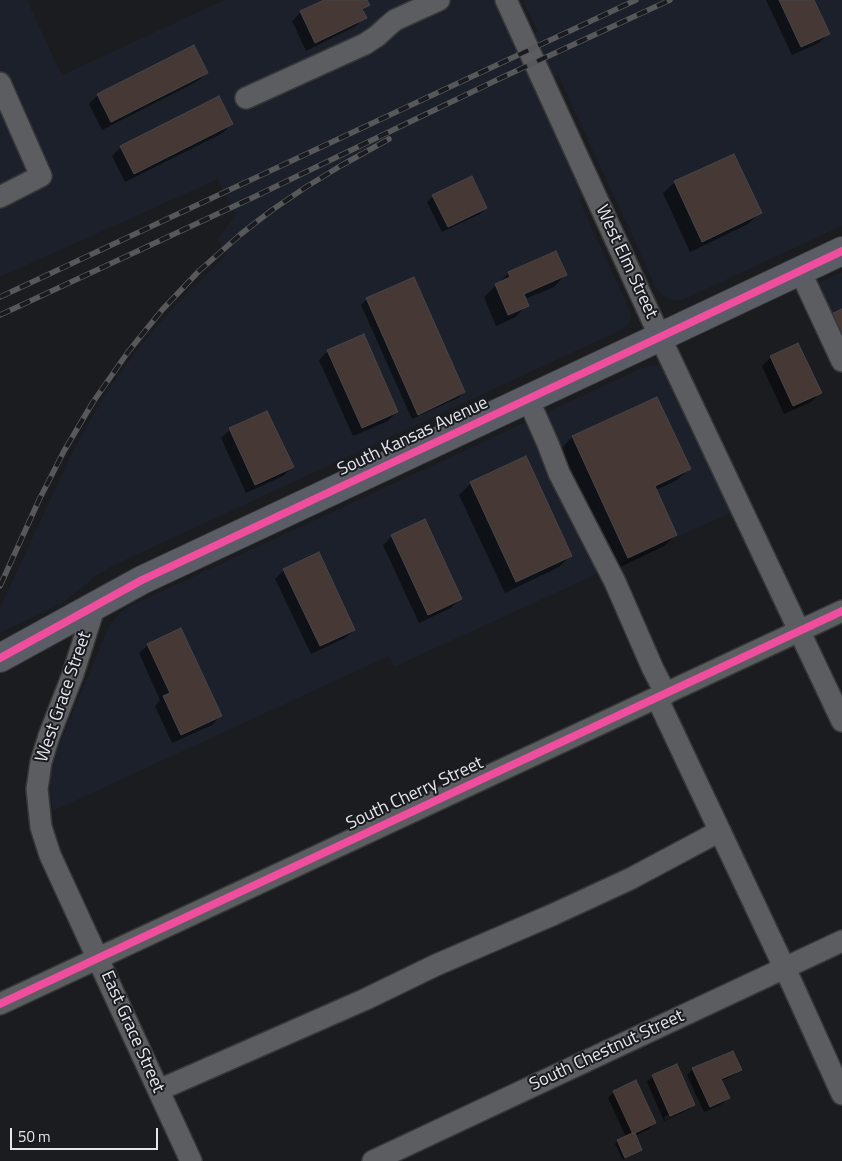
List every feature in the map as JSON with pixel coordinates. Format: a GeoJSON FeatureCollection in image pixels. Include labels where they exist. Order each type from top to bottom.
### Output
{"type":"FeatureCollection","features":[{"type":"Feature","properties":{"kind":"main road","name":"South Kansas Avenue"},"geometry":{"type":"LineString","coordinates":[[0,658],[149,576],[842,251]]}},
{"type":"Feature","properties":{"kind":"street"},"geometry":{"type":"LineString","coordinates":[[246,98],[365,44],[396,20],[439,0]]}},
{"type":"Feature","properties":{"kind":"street","name":"West Elm Street"},"geometry":{"type":"LineString","coordinates":[[506,0],[660,337],[842,721]]}},
{"type":"Feature","properties":{"kind":"street"},"geometry":{"type":"LineString","coordinates":[[0,83],[41,176],[0,197]]}},
{"type":"Feature","properties":{"kind":"street"},"geometry":{"type":"LineString","coordinates":[[800,270],[842,361]]}},
{"type":"Feature","properties":{"kind":"street"},"geometry":{"type":"LineString","coordinates":[[528,399],[559,473],[615,582],[653,669],[661,696],[720,831],[842,1094]]}},
{"type":"Feature","properties":{"kind":"street","name":"West Grace Street"},"geometry":{"type":"LineString","coordinates":[[95,605],[73,674],[49,736],[41,762],[37,789],[41,827],[50,855],[98,958]]}},
{"type":"Feature","properties":{"kind":"street","name":"South Cherry Street"},"geometry":{"type":"LineString","coordinates":[[0,1004],[842,611]]}},
{"type":"Feature","properties":{"kind":"street"},"geometry":{"type":"LineString","coordinates":[[158,1090],[570,907],[630,879],[720,831]]}},
{"type":"Feature","properties":{"kind":"street","name":"South Chestnut Street"},"geometry":{"type":"LineString","coordinates":[[372,1161],[842,941]]}},
{"type":"Feature","properties":{"kind":"street","name":"East Grace Street"},"geometry":{"type":"LineString","coordinates":[[98,958],[191,1161]]}},
{"type":"Feature","properties":{"kind":"shaded area"},"geometry":{"type":"Polygon","coordinates":[[[0,0],[27,0],[62,75],[224,0],[496,0],[516,41],[538,31],[523,0],[842,0],[842,226],[682,300],[674,301],[668,299],[658,291],[653,281],[558,75],[538,85],[584,192],[580,202],[631,315],[627,326],[110,567],[61,604],[0,633],[0,607],[75,447],[103,398],[153,330],[228,253],[217,240],[236,215],[218,179],[0,277],[0,0]]]}},
{"type":"Feature","properties":{"kind":"shaded area"},"geometry":{"type":"Polygon","coordinates":[[[842,272],[842,375],[802,290],[842,272]]]}},
{"type":"Feature","properties":{"kind":"shaded area"},"geometry":{"type":"Polygon","coordinates":[[[655,365],[666,369],[732,512],[394,667],[389,656],[53,811],[50,796],[50,775],[57,750],[109,626],[128,607],[642,368],[655,365]]]}},
{"type":"Feature","properties":{"kind":"building"},"geometry":{"type":"Polygon","coordinates":[[[324,0],[367,0],[370,5],[362,9],[367,18],[315,43],[300,11],[324,0]]]}},
{"type":"Feature","properties":{"kind":"building"},"geometry":{"type":"Polygon","coordinates":[[[779,0],[814,0],[830,34],[801,47],[779,0]]]}},
{"type":"Feature","properties":{"kind":"building"},"geometry":{"type":"Polygon","coordinates":[[[194,45],[208,73],[111,122],[97,94],[194,45]]]}},
{"type":"Feature","properties":{"kind":"building"},"geometry":{"type":"Polygon","coordinates":[[[219,96],[233,124],[134,174],[120,146],[219,96]]]}},
{"type":"Feature","properties":{"kind":"building"},"geometry":{"type":"Polygon","coordinates":[[[734,154],[762,213],[702,242],[674,181],[734,154]]]}},
{"type":"Feature","properties":{"kind":"building"},"geometry":{"type":"Polygon","coordinates":[[[472,176],[487,208],[448,227],[432,195],[472,176]]]}},
{"type":"Feature","properties":{"kind":"building"},"geometry":{"type":"Polygon","coordinates":[[[556,251],[567,275],[524,294],[529,306],[508,315],[495,284],[510,277],[508,272],[556,251]]]}},
{"type":"Feature","properties":{"kind":"building"},"geometry":{"type":"Polygon","coordinates":[[[414,277],[465,392],[418,415],[366,298],[414,277]]]}},
{"type":"Feature","properties":{"kind":"building"},"geometry":{"type":"Polygon","coordinates":[[[842,309],[842,348],[827,316],[842,309]]]}},
{"type":"Feature","properties":{"kind":"building"},"geometry":{"type":"Polygon","coordinates":[[[364,334],[398,412],[362,428],[327,350],[364,334]]]}},
{"type":"Feature","properties":{"kind":"building"},"geometry":{"type":"Polygon","coordinates":[[[798,343],[822,393],[793,406],[770,356],[798,343]]]}},
{"type":"Feature","properties":{"kind":"building"},"geometry":{"type":"Polygon","coordinates":[[[657,397],[691,469],[655,486],[677,535],[628,558],[572,436],[657,397]]]}},
{"type":"Feature","properties":{"kind":"building"},"geometry":{"type":"Polygon","coordinates":[[[267,411],[294,467],[255,485],[229,428],[267,411]]]}},
{"type":"Feature","properties":{"kind":"building"},"geometry":{"type":"Polygon","coordinates":[[[526,456],[572,556],[516,582],[470,482],[526,456]]]}},
{"type":"Feature","properties":{"kind":"building"},"geometry":{"type":"Polygon","coordinates":[[[425,519],[462,599],[428,615],[391,535],[425,519]]]}},
{"type":"Feature","properties":{"kind":"building"},"geometry":{"type":"Polygon","coordinates":[[[319,552],[355,630],[320,646],[283,569],[319,552]]]}},
{"type":"Feature","properties":{"kind":"building"},"geometry":{"type":"Polygon","coordinates":[[[181,628],[222,716],[181,735],[163,696],[170,693],[147,644],[181,628]]]}},
{"type":"Feature","properties":{"kind":"building"},"geometry":{"type":"Polygon","coordinates":[[[733,1051],[742,1070],[721,1079],[730,1098],[710,1107],[692,1068],[733,1051]]]}},
{"type":"Feature","properties":{"kind":"building"},"geometry":{"type":"Polygon","coordinates":[[[677,1064],[695,1105],[670,1116],[652,1075],[677,1064]]]}},
{"type":"Feature","properties":{"kind":"building"},"geometry":{"type":"Polygon","coordinates":[[[636,1080],[656,1123],[633,1134],[613,1091],[636,1080]]]}},
{"type":"Feature","properties":{"kind":"building"},"geometry":{"type":"Polygon","coordinates":[[[635,1133],[642,1150],[625,1158],[617,1140],[635,1133]]]}},
{"type":"Feature","properties":{"kind":"railway"},"geometry":{"type":"LineString","coordinates":[[0,297],[636,0]]}},
{"type":"Feature","properties":{"kind":"railway"},"geometry":{"type":"LineString","coordinates":[[0,315],[670,0]]}},
{"type":"Feature","properties":{"kind":"railway"},"geometry":{"type":"LineString","coordinates":[[0,586],[39,500],[64,451],[93,402],[128,352],[162,310],[199,271],[272,210],[342,165],[389,139]]}},
{"type":"Feature","properties":{"kind":"cycle path"},"geometry":{"type":"LineString","coordinates":[[0,658],[142,580],[842,251]]}},
{"type":"Feature","properties":{"kind":"cycle path"},"geometry":{"type":"LineString","coordinates":[[0,1004],[842,611]]}}]}
